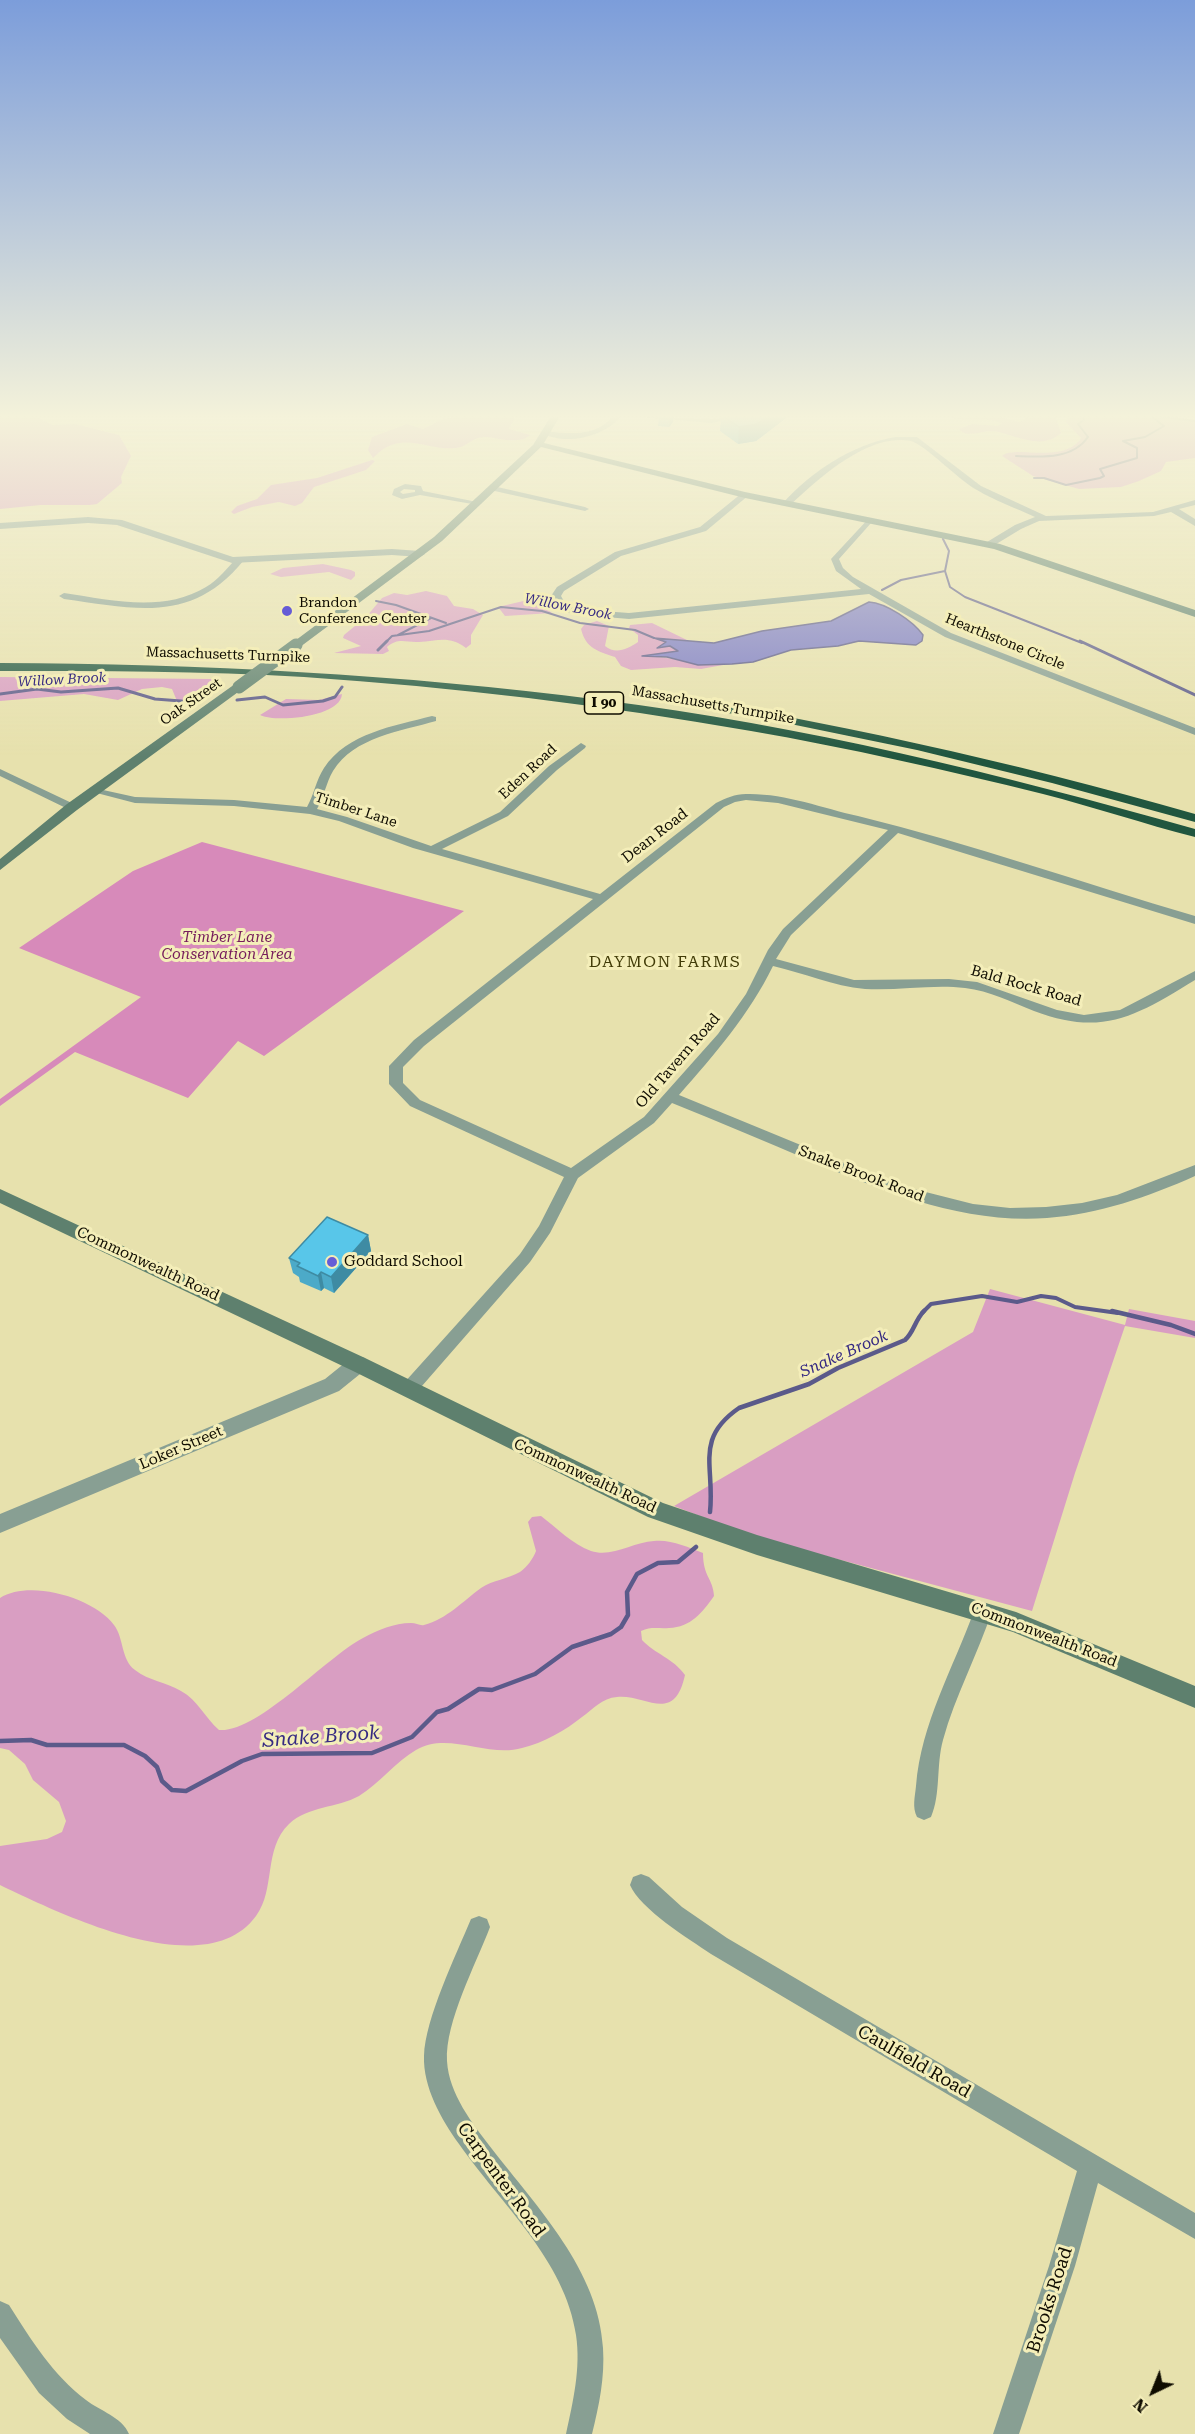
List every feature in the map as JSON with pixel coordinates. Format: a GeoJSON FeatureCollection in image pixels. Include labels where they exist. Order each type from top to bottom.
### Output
{"type":"FeatureCollection","features":[{"type":"Feature","properties":{"kind":"highway","name":"Massachusetts Turnpike"},"geometry":{"type":"LineString","coordinates":[[0,656],[234,658],[396,668]]}},
{"type":"Feature","properties":{"kind":"highway","name":"Massachusetts Turnpike"},"geometry":{"type":"LineString","coordinates":[[0,667],[153,667],[276,671],[450,684],[594,701],[751,726],[879,751],[1012,783],[1195,833]]}},
{"type":"Feature","properties":{"kind":"highway"},"geometry":{"type":"LineString","coordinates":[[427,670],[468,674]]}},
{"type":"Feature","properties":{"kind":"highway","name":"Massachusetts Turnpike"},"geometry":{"type":"LineString","coordinates":[[611,691],[757,714],[885,739],[1018,770],[1195,818]]}},
{"type":"Feature","properties":{"kind":"main road","name":"Oak Street"},"geometry":{"type":"LineString","coordinates":[[0,866],[72,807],[420,554],[447,530]]}},
{"type":"Feature","properties":{"kind":"main road"},"geometry":{"type":"LineString","coordinates":[[917,530],[990,544],[1195,614]]}},
{"type":"Feature","properties":{"kind":"main road","name":"Commonwealth Road"},"geometry":{"type":"LineString","coordinates":[[0,1195],[358,1364],[587,1478],[690,1524],[983,1611],[1083,1648],[1195,1697]]}},
{"type":"Feature","properties":{"kind":"street"},"geometry":{"type":"LineString","coordinates":[[146,530],[221,557],[240,560],[386,552],[420,554]]}},
{"type":"Feature","properties":{"kind":"street"},"geometry":{"type":"LineString","coordinates":[[701,530],[611,558],[560,589],[556,596],[558,601],[566,609],[583,614],[643,615],[870,591]]}},
{"type":"Feature","properties":{"kind":"street","name":"Hearthstone Circle"},"geometry":{"type":"LineString","coordinates":[[860,530],[840,551],[835,561],[843,574],[870,591],[948,635],[1195,732]]}},
{"type":"Feature","properties":{"kind":"street"},"geometry":{"type":"LineString","coordinates":[[990,544],[1015,530]]}},
{"type":"Feature","properties":{"kind":"street"},"geometry":{"type":"LineString","coordinates":[[64,596],[134,605],[180,601],[208,590],[240,560]]}},
{"type":"Feature","properties":{"kind":"street"},"geometry":{"type":"LineString","coordinates":[[310,811],[327,772],[345,751],[379,734],[432,719]]}},
{"type":"Feature","properties":{"kind":"street","name":"Eden Road"},"geometry":{"type":"LineString","coordinates":[[432,850],[504,814],[580,746]]}},
{"type":"Feature","properties":{"kind":"street"},"geometry":{"type":"LineString","coordinates":[[0,772],[72,807]]}},
{"type":"Feature","properties":{"kind":"street","name":"Timber Lane"},"geometry":{"type":"LineString","coordinates":[[94,791],[135,800],[248,804],[310,811],[343,819],[432,850],[602,898]]}},
{"type":"Feature","properties":{"kind":"street","name":"Dean Road"},"geometry":{"type":"LineString","coordinates":[[572,1175],[415,1102],[400,1091],[394,1072],[401,1059],[414,1047],[720,806],[739,797],[778,800],[896,829],[1195,920]]}},
{"type":"Feature","properties":{"kind":"street","name":"Old Tavern Road"},"geometry":{"type":"LineString","coordinates":[[409,1389],[525,1258],[545,1229],[572,1175],[587,1161],[637,1130],[672,1097],[730,1028],[752,995],[780,941],[794,924],[896,829]]}},
{"type":"Feature","properties":{"kind":"street","name":"Bald Rock Road"},"geometry":{"type":"LineString","coordinates":[[769,961],[855,984],[942,983],[980,987],[1055,1014],[1091,1020],[1122,1014],[1195,975]]}},
{"type":"Feature","properties":{"kind":"street","name":"Snake Brook Road"},"geometry":{"type":"LineString","coordinates":[[672,1097],[893,1189],[969,1209],[1024,1213],[1087,1209],[1142,1194],[1195,1170]]}},
{"type":"Feature","properties":{"kind":"street","name":"Loker Street"},"geometry":{"type":"LineString","coordinates":[[0,1524],[332,1385],[358,1364]]}},
{"type":"Feature","properties":{"kind":"street"},"geometry":{"type":"LineString","coordinates":[[924,1810],[928,1763],[936,1728],[971,1648],[983,1611]]}},
{"type":"Feature","properties":{"kind":"street","name":"Caulfield Road"},"geometry":{"type":"LineString","coordinates":[[641,1885],[674,1915],[719,1946],[1195,2227]]}},
{"type":"Feature","properties":{"kind":"street","name":"Carpenter Road"},"geometry":{"type":"LineString","coordinates":[[479,1927],[440,2026],[436,2069],[445,2098],[464,2132],[545,2240],[571,2280],[580,2299],[589,2333],[591,2368],[579,2434]]}},
{"type":"Feature","properties":{"kind":"street","name":"Brooks Road"},"geometry":{"type":"LineString","coordinates":[[1006,2434],[1062,2266],[1091,2166]]}},
{"type":"Feature","properties":{"kind":"street"},"geometry":{"type":"LineString","coordinates":[[0,2314],[27,2358],[55,2394],[89,2420],[116,2434]]}},
{"type":"Feature","properties":{"kind":"shaded area"},"geometry":{"type":"Polygon","coordinates":[[[323,564],[351,570],[355,572],[355,576],[351,580],[329,572],[281,577],[270,574],[283,568],[323,564]]]}},
{"type":"Feature","properties":{"kind":"shaded area"},"geometry":{"type":"Polygon","coordinates":[[[426,591],[447,596],[454,606],[473,609],[483,615],[471,635],[471,644],[466,648],[449,640],[403,641],[391,644],[387,647],[389,651],[383,654],[334,653],[361,646],[343,638],[344,635],[367,616],[382,598],[394,593],[407,595],[426,591]]]}},
{"type":"Feature","properties":{"kind":"shaded area"},"geometry":{"type":"Polygon","coordinates":[[[532,599],[552,613],[505,616],[498,607],[532,599]]]}},
{"type":"Feature","properties":{"kind":"shaded area"},"geometry":{"type":"Polygon","coordinates":[[[869,602],[891,609],[906,619],[923,635],[922,641],[916,645],[859,641],[838,646],[791,650],[753,662],[732,664],[698,665],[667,657],[642,656],[678,651],[670,646],[657,648],[666,642],[654,638],[714,643],[762,631],[831,621],[869,602]]]}},
{"type":"Feature","properties":{"kind":"shaded area"},"geometry":{"type":"Polygon","coordinates":[[[597,621],[609,626],[605,646],[609,649],[617,651],[626,649],[638,642],[638,635],[629,628],[630,625],[652,623],[689,641],[656,638],[666,642],[660,647],[670,646],[678,651],[646,656],[723,665],[701,669],[675,667],[631,670],[621,666],[615,657],[603,653],[586,641],[581,629],[584,625],[597,621]]]}},
{"type":"Feature","properties":{"kind":"shaded area"},"geometry":{"type":"Polygon","coordinates":[[[0,677],[221,678],[202,695],[185,701],[177,701],[172,689],[162,687],[142,689],[118,700],[84,694],[0,701],[0,677]]]}},
{"type":"Feature","properties":{"kind":"shaded area"},"geometry":{"type":"Polygon","coordinates":[[[342,694],[339,702],[320,713],[293,718],[260,715],[286,699],[319,700],[342,694]]]}},
{"type":"Feature","properties":{"kind":"shaded area"},"geometry":{"type":"Polygon","coordinates":[[[990,1289],[1125,1325],[1129,1309],[1195,1321],[1195,1338],[1125,1326],[1075,1473],[1032,1611],[751,1536],[674,1506],[973,1332],[990,1289]]]}},
{"type":"Feature","properties":{"kind":"shaded area"},"geometry":{"type":"Polygon","coordinates":[[[541,1516],[571,1540],[599,1553],[607,1553],[646,1542],[666,1541],[703,1553],[714,1596],[705,1608],[684,1625],[641,1631],[642,1640],[675,1664],[685,1675],[674,1699],[658,1704],[628,1697],[607,1699],[554,1736],[522,1748],[496,1750],[441,1743],[416,1750],[359,1796],[314,1810],[289,1824],[276,1845],[266,1894],[256,1916],[233,1936],[203,1945],[168,1944],[131,1937],[93,1926],[0,1885],[0,1846],[47,1839],[62,1832],[66,1821],[59,1802],[33,1780],[25,1764],[9,1750],[0,1748],[0,1598],[28,1590],[44,1591],[61,1594],[92,1607],[105,1615],[114,1625],[130,1666],[146,1677],[187,1695],[219,1730],[235,1728],[253,1720],[272,1707],[363,1638],[398,1624],[422,1625],[432,1622],[447,1614],[486,1585],[520,1572],[530,1563],[536,1551],[528,1522],[532,1517],[541,1516]]]}},
{"type":"Feature","properties":{"kind":"green space","name":"Timber Lane Conservation Area"},"geometry":{"type":"Polygon","coordinates":[[[202,842],[464,911],[264,1056],[238,1041],[188,1098],[75,1052],[0,1106],[0,1099],[141,997],[19,948],[133,871],[202,842]]]}},
{"type":"Feature","properties":{"kind":"building"},"geometry":{"type":"Polygon","coordinates":[[[327,1217],[368,1235],[331,1277],[321,1272],[318,1276],[297,1266],[300,1263],[289,1258],[327,1217]]]}},
{"type":"Feature","properties":{"kind":"waterway","name":"Willow Brook"},"geometry":{"type":"LineString","coordinates":[[943,539],[949,551],[945,571]]}},
{"type":"Feature","properties":{"kind":"waterway","name":"Willow Brook"},"geometry":{"type":"LineString","coordinates":[[882,590],[901,580],[945,571]]}},
{"type":"Feature","properties":{"kind":"waterway"},"geometry":{"type":"LineString","coordinates":[[945,571],[950,587],[965,597],[1082,643]]}},
{"type":"Feature","properties":{"kind":"waterway"},"geometry":{"type":"LineString","coordinates":[[376,601],[396,605],[446,623]]}},
{"type":"Feature","properties":{"kind":"waterway","name":"Willow Brook"},"geometry":{"type":"LineString","coordinates":[[378,650],[392,636],[429,631],[501,607],[542,611],[580,623],[635,630],[654,638]]}},
{"type":"Feature","properties":{"kind":"waterway"},"geometry":{"type":"LineString","coordinates":[[398,635],[431,618]]}},
{"type":"Feature","properties":{"kind":"waterway"},"geometry":{"type":"LineString","coordinates":[[1080,641],[1195,695]]}},
{"type":"Feature","properties":{"kind":"waterway","name":"Willow Brook"},"geometry":{"type":"LineString","coordinates":[[237,700],[265,697],[283,705],[323,701],[335,697],[342,687]]}},
{"type":"Feature","properties":{"kind":"waterway","name":"Willow Brook"},"geometry":{"type":"LineString","coordinates":[[0,694],[37,689],[61,692],[118,688],[155,699],[194,702]]}},
{"type":"Feature","properties":{"kind":"waterway","name":"Snake Brook"},"geometry":{"type":"LineString","coordinates":[[924,1311],[931,1304],[982,1296],[1017,1302],[1041,1296],[1056,1298],[1075,1307],[1118,1313]]}},
{"type":"Feature","properties":{"kind":"waterway","name":"Snake Brook"},"geometry":{"type":"LineString","coordinates":[[710,1512],[709,1454],[716,1431],[725,1419],[739,1408],[809,1384],[838,1368],[905,1340],[924,1311]]}},
{"type":"Feature","properties":{"kind":"waterway","name":"Snake Brook"},"geometry":{"type":"LineString","coordinates":[[1112,1311],[1171,1325],[1195,1334]]}},
{"type":"Feature","properties":{"kind":"waterway","name":"Snake Brook"},"geometry":{"type":"LineString","coordinates":[[0,1741],[31,1740],[47,1745],[124,1745],[145,1756],[157,1767],[162,1781],[172,1790],[186,1791],[242,1761],[262,1754],[372,1753],[412,1737],[437,1712],[448,1709],[479,1689],[492,1690],[535,1674],[572,1647],[611,1634],[621,1627],[628,1615],[627,1592],[637,1574],[658,1563],[678,1562],[696,1547]]}},
{"type":"Feature","properties":{"kind":"place","name":"Brandon Conference Center"},"geometry":{"type":"Point","coordinates":[287,611]}},
{"type":"Feature","properties":{"kind":"place","name":"Goddard School"},"geometry":{"type":"Point","coordinates":[332,1262]}},
{"type":"Feature","properties":{"kind":"district","name":"DAYMON FARMS"},"geometry":{"type":"Point","coordinates":[665,962]}}]}
